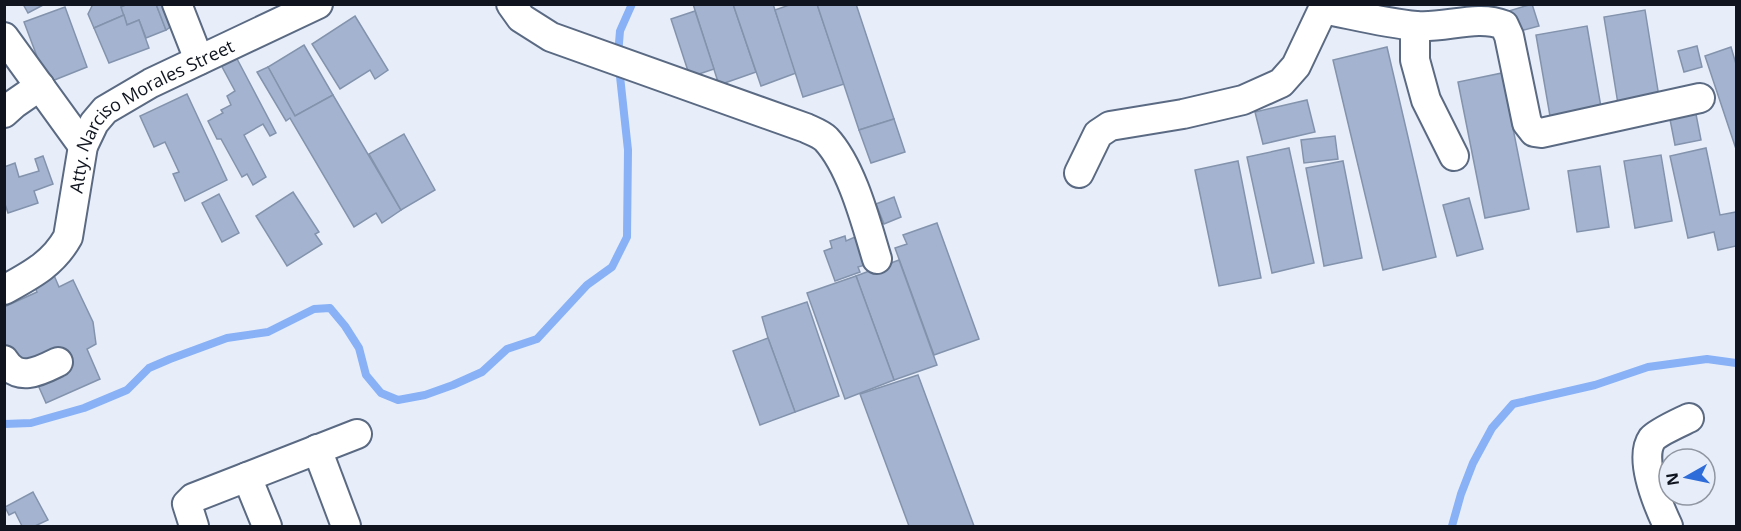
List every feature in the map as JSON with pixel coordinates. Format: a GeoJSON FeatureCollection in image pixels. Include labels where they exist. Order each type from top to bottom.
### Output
{"type":"FeatureCollection","features":[{"type":"Feature","properties":{"kind":"street"},"geometry":{"type":"LineString","coordinates":[[177,4],[199,60]]}},
{"type":"Feature","properties":{"kind":"street","name":"Atty. Narciso Morales Street"},"geometry":{"type":"LineString","coordinates":[[4,290],[42,270],[63,248],[68,237],[83,146],[94,123],[105,110],[151,83],[318,4]]}},
{"type":"Feature","properties":{"kind":"street"},"geometry":{"type":"LineString","coordinates":[[511,4],[521,18],[550,37],[806,128],[825,138],[837,155],[857,195],[876,259]]}},
{"type":"Feature","properties":{"kind":"street"},"geometry":{"type":"LineString","coordinates":[[1079,173],[1098,134],[1110,126],[1183,114],[1243,100],[1281,83],[1296,66],[1322,7],[1415,26],[1434,27],[1492,20],[1504,25],[1509,36],[1527,123],[1534,132],[1541,133],[1700,98]]}},
{"type":"Feature","properties":{"kind":"street"},"geometry":{"type":"LineString","coordinates":[[1415,26],[1415,60],[1426,100],[1455,156]]}},
{"type":"Feature","properties":{"kind":"street"},"geometry":{"type":"LineString","coordinates":[[4,38],[83,146]]}},
{"type":"Feature","properties":{"kind":"street"},"geometry":{"type":"LineString","coordinates":[[4,113],[40,86]]}},
{"type":"Feature","properties":{"kind":"street"},"geometry":{"type":"LineString","coordinates":[[4,360],[19,374],[34,373],[58,362]]}},
{"type":"Feature","properties":{"kind":"street"},"geometry":{"type":"LineString","coordinates":[[1668,526],[1649,472],[1648,451],[1653,438],[1689,418]]}},
{"type":"Feature","properties":{"kind":"street"},"geometry":{"type":"LineString","coordinates":[[194,526],[187,508],[190,501],[357,434]]}},
{"type":"Feature","properties":{"kind":"street"},"geometry":{"type":"LineString","coordinates":[[318,449],[346,526]]}},
{"type":"Feature","properties":{"kind":"street"},"geometry":{"type":"LineString","coordinates":[[247,477],[267,526]]}},
{"type":"Feature","properties":{"kind":"building"},"geometry":{"type":"Polygon","coordinates":[[[23,4],[45,4],[28,13],[23,4]]]}},
{"type":"Feature","properties":{"kind":"building"},"geometry":{"type":"Polygon","coordinates":[[[93,4],[128,4],[121,7],[124,15],[94,28],[88,14],[93,4]]]}},
{"type":"Feature","properties":{"kind":"building"},"geometry":{"type":"Polygon","coordinates":[[[128,4],[156,4],[166,30],[146,38],[139,20],[127,25],[121,7],[128,4]]]}},
{"type":"Feature","properties":{"kind":"building"},"geometry":{"type":"Polygon","coordinates":[[[156,4],[165,4],[173,25],[166,30],[156,4]]]}},
{"type":"Feature","properties":{"kind":"building"},"geometry":{"type":"Polygon","coordinates":[[[693,4],[733,4],[756,72],[719,85],[693,4]]]}},
{"type":"Feature","properties":{"kind":"building"},"geometry":{"type":"Polygon","coordinates":[[[733,4],[773,4],[796,73],[761,86],[733,4]]]}},
{"type":"Feature","properties":{"kind":"building"},"geometry":{"type":"Polygon","coordinates":[[[792,4],[817,4],[844,84],[803,97],[775,10],[792,4]]]}},
{"type":"Feature","properties":{"kind":"building"},"geometry":{"type":"Polygon","coordinates":[[[817,4],[856,4],[894,119],[859,130],[817,4]]]}},
{"type":"Feature","properties":{"kind":"building"},"geometry":{"type":"Polygon","coordinates":[[[1532,4],[1539,26],[1516,32],[1509,11],[1532,4]]]}},
{"type":"Feature","properties":{"kind":"building"},"geometry":{"type":"Polygon","coordinates":[[[65,7],[87,67],[47,83],[24,22],[65,7]]]}},
{"type":"Feature","properties":{"kind":"building"},"geometry":{"type":"Polygon","coordinates":[[[1645,10],[1659,97],[1618,104],[1604,17],[1645,10]]]}},
{"type":"Feature","properties":{"kind":"building"},"geometry":{"type":"Polygon","coordinates":[[[695,11],[714,69],[690,77],[671,19],[695,11]]]}},
{"type":"Feature","properties":{"kind":"building"},"geometry":{"type":"Polygon","coordinates":[[[124,15],[127,25],[139,20],[149,48],[109,63],[94,28],[124,15]]]}},
{"type":"Feature","properties":{"kind":"building"},"geometry":{"type":"Polygon","coordinates":[[[355,16],[388,70],[375,79],[370,70],[340,89],[312,44],[355,16]]]}},
{"type":"Feature","properties":{"kind":"building"},"geometry":{"type":"Polygon","coordinates":[[[1587,26],[1602,113],[1551,122],[1536,35],[1587,26]]]}},
{"type":"Feature","properties":{"kind":"building"},"geometry":{"type":"Polygon","coordinates":[[[304,45],[333,95],[295,116],[268,67],[304,45]]]}},
{"type":"Feature","properties":{"kind":"building"},"geometry":{"type":"Polygon","coordinates":[[[1697,46],[1702,67],[1684,72],[1678,51],[1697,46]]]}},
{"type":"Feature","properties":{"kind":"building"},"geometry":{"type":"Polygon","coordinates":[[[1387,47],[1436,257],[1383,270],[1333,60],[1387,47]]]}},
{"type":"Feature","properties":{"kind":"building"},"geometry":{"type":"Polygon","coordinates":[[[1731,47],[1736,64],[1736,149],[1705,56],[1731,47]]]}},
{"type":"Feature","properties":{"kind":"building"},"geometry":{"type":"Polygon","coordinates":[[[235,55],[276,133],[270,136],[263,124],[244,135],[266,177],[253,185],[247,174],[242,177],[208,121],[223,113],[221,110],[231,105],[227,96],[235,91],[220,63],[235,55]]]}},
{"type":"Feature","properties":{"kind":"building"},"geometry":{"type":"Polygon","coordinates":[[[268,67],[295,116],[333,95],[401,210],[382,223],[376,213],[354,227],[290,118],[286,121],[257,72],[268,67]]]}},
{"type":"Feature","properties":{"kind":"building"},"geometry":{"type":"Polygon","coordinates":[[[1502,73],[1529,209],[1485,218],[1458,82],[1502,73]]]}},
{"type":"Feature","properties":{"kind":"building"},"geometry":{"type":"Polygon","coordinates":[[[187,94],[227,180],[185,201],[173,174],[179,172],[165,142],[154,147],[140,116],[187,94]]]}},
{"type":"Feature","properties":{"kind":"building"},"geometry":{"type":"Polygon","coordinates":[[[1307,100],[1315,132],[1263,144],[1255,112],[1307,100]]]}},
{"type":"Feature","properties":{"kind":"building"},"geometry":{"type":"Polygon","coordinates":[[[1694,104],[1701,140],[1675,145],[1668,109],[1694,104]]]}},
{"type":"Feature","properties":{"kind":"building"},"geometry":{"type":"Polygon","coordinates":[[[894,119],[905,152],[871,163],[859,130],[894,119]]]}},
{"type":"Feature","properties":{"kind":"building"},"geometry":{"type":"Polygon","coordinates":[[[404,134],[435,190],[401,210],[369,154],[404,134]]]}},
{"type":"Feature","properties":{"kind":"building"},"geometry":{"type":"Polygon","coordinates":[[[1335,136],[1338,159],[1304,163],[1301,140],[1335,136]]]}},
{"type":"Feature","properties":{"kind":"building"},"geometry":{"type":"Polygon","coordinates":[[[1289,148],[1314,263],[1272,273],[1247,157],[1289,148]]]}},
{"type":"Feature","properties":{"kind":"building"},"geometry":{"type":"Polygon","coordinates":[[[1706,148],[1720,215],[1736,212],[1736,246],[1718,250],[1714,232],[1688,238],[1670,156],[1706,148]]]}},
{"type":"Feature","properties":{"kind":"building"},"geometry":{"type":"Polygon","coordinates":[[[1661,155],[1672,221],[1635,228],[1624,161],[1661,155]]]}},
{"type":"Feature","properties":{"kind":"building"},"geometry":{"type":"Polygon","coordinates":[[[43,156],[53,184],[34,191],[38,203],[8,213],[4,201],[4,167],[15,163],[19,177],[39,171],[35,159],[43,156]]]}},
{"type":"Feature","properties":{"kind":"building"},"geometry":{"type":"Polygon","coordinates":[[[1238,161],[1261,278],[1219,286],[1195,170],[1238,161]]]}},
{"type":"Feature","properties":{"kind":"building"},"geometry":{"type":"Polygon","coordinates":[[[1343,161],[1362,258],[1324,266],[1306,168],[1343,161]]]}},
{"type":"Feature","properties":{"kind":"building"},"geometry":{"type":"Polygon","coordinates":[[[1600,166],[1609,227],[1577,232],[1568,171],[1600,166]]]}},
{"type":"Feature","properties":{"kind":"building"},"geometry":{"type":"Polygon","coordinates":[[[293,192],[319,232],[315,234],[322,244],[287,266],[256,216],[293,192]]]}},
{"type":"Feature","properties":{"kind":"building"},"geometry":{"type":"Polygon","coordinates":[[[219,194],[239,233],[222,242],[202,203],[219,194]]]}},
{"type":"Feature","properties":{"kind":"building"},"geometry":{"type":"Polygon","coordinates":[[[894,197],[901,217],[884,224],[876,204],[894,197]]]}},
{"type":"Feature","properties":{"kind":"building"},"geometry":{"type":"Polygon","coordinates":[[[1469,198],[1483,249],[1457,256],[1443,205],[1469,198]]]}},
{"type":"Feature","properties":{"kind":"building"},"geometry":{"type":"Polygon","coordinates":[[[937,223],[979,339],[934,355],[895,248],[907,244],[903,235],[937,223]]]}},
{"type":"Feature","properties":{"kind":"building"},"geometry":{"type":"Polygon","coordinates":[[[845,236],[846,241],[855,237],[865,265],[858,267],[860,272],[835,281],[824,251],[832,248],[830,241],[845,236]]]}},
{"type":"Feature","properties":{"kind":"building"},"geometry":{"type":"Polygon","coordinates":[[[899,260],[937,365],[894,380],[856,276],[899,260]]]}},
{"type":"Feature","properties":{"kind":"building"},"geometry":{"type":"Polygon","coordinates":[[[53,273],[59,287],[73,280],[93,322],[96,344],[87,349],[100,379],[46,403],[34,376],[16,371],[4,346],[4,307],[37,292],[33,282],[53,273]]]}},
{"type":"Feature","properties":{"kind":"building"},"geometry":{"type":"Polygon","coordinates":[[[856,276],[894,380],[845,399],[807,293],[856,276]]]}},
{"type":"Feature","properties":{"kind":"building"},"geometry":{"type":"Polygon","coordinates":[[[807,302],[839,396],[795,412],[762,317],[807,302]]]}},
{"type":"Feature","properties":{"kind":"building"},"geometry":{"type":"Polygon","coordinates":[[[768,338],[795,412],[760,425],[733,351],[768,338]]]}},
{"type":"Feature","properties":{"kind":"building"},"geometry":{"type":"Polygon","coordinates":[[[918,375],[974,526],[909,526],[860,394],[918,375]]]}},
{"type":"Feature","properties":{"kind":"building"},"geometry":{"type":"Polygon","coordinates":[[[33,492],[48,520],[35,526],[22,526],[15,512],[9,515],[5,507],[33,492]]]}},
{"type":"Feature","properties":{"kind":"waterway"},"geometry":{"type":"LineString","coordinates":[[618,55],[620,31],[632,4]]}},
{"type":"Feature","properties":{"kind":"waterway"},"geometry":{"type":"LineString","coordinates":[[4,424],[31,423],[84,408],[127,390],[149,368],[227,338],[268,332],[314,309],[330,308],[359,348],[366,375],[381,393],[398,400],[425,395],[482,372],[507,349],[537,339],[587,285],[612,267],[627,237],[628,150],[619,67]]}},
{"type":"Feature","properties":{"kind":"waterway"},"geometry":{"type":"LineString","coordinates":[[1452,526],[1473,463],[1492,428],[1513,404],[1595,385],[1648,367],[1707,359],[1736,363]]}}]}
